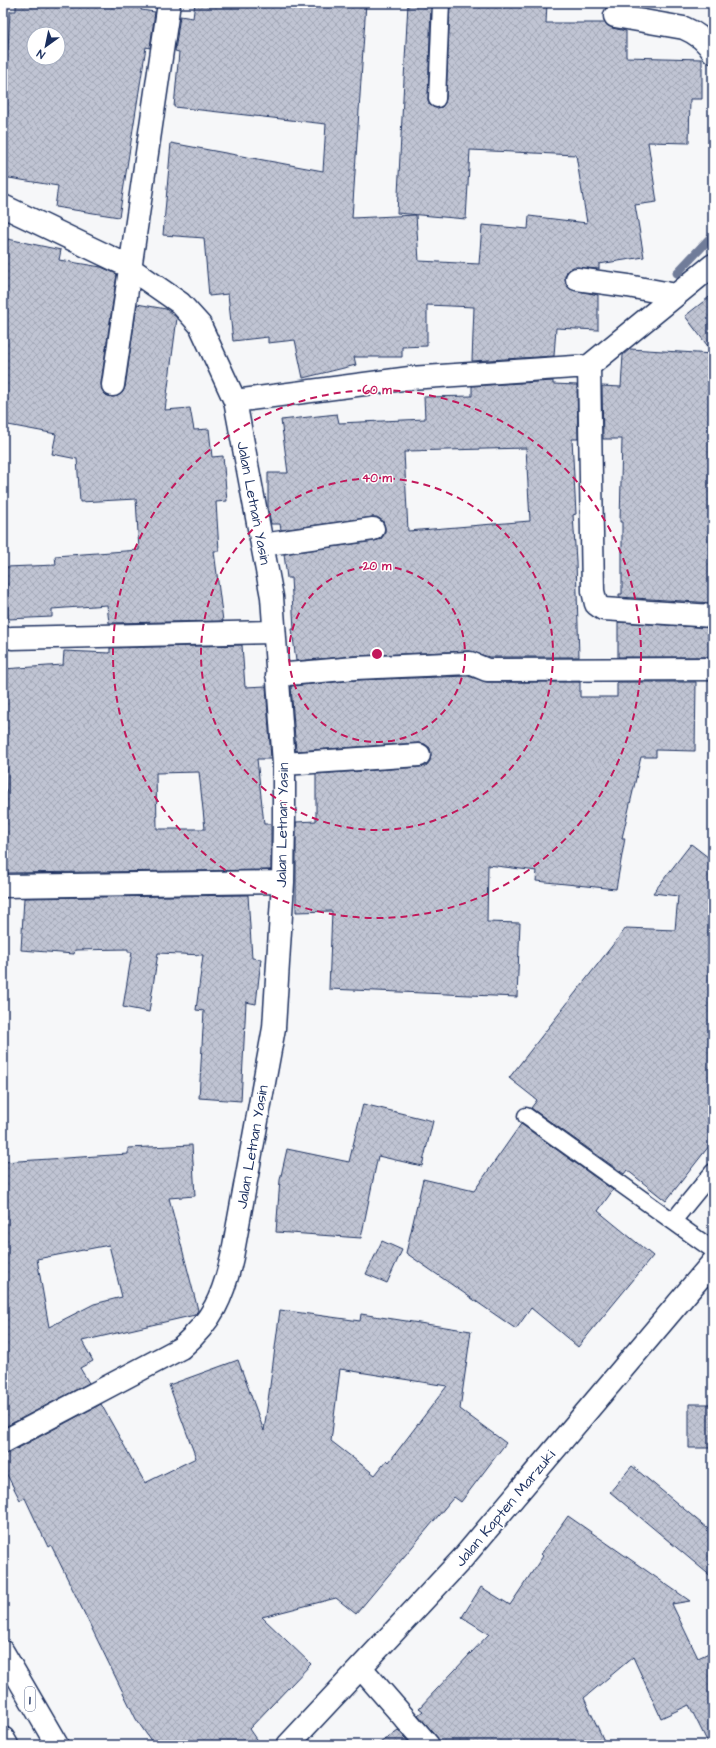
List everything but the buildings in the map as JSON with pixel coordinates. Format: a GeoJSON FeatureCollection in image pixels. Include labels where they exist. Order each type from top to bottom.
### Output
{"type":"FeatureCollection","features":[{"type":"Feature","properties":{"kind":"main road"},"geometry":{"type":"LineString","coordinates":[[113,385],[169,3]]}},
{"type":"Feature","properties":{"kind":"main road"},"geometry":{"type":"LineString","coordinates":[[615,16],[684,28],[693,32],[703,40],[713,52]]}},
{"type":"Feature","properties":{"kind":"main road","name":"Jalan Letnan Yasin"},"geometry":{"type":"LineString","coordinates":[[3,206],[124,264],[180,303],[200,325],[235,401],[272,597],[284,764],[283,882],[274,1028],[228,1277],[219,1301],[209,1319],[197,1334],[181,1348],[3,1442]]}},
{"type":"Feature","properties":{"kind":"main road"},"geometry":{"type":"LineString","coordinates":[[235,401],[410,378],[589,366],[713,265]]}},
{"type":"Feature","properties":{"kind":"main road"},"geometry":{"type":"LineString","coordinates":[[577,279],[622,285],[676,295]]}},
{"type":"Feature","properties":{"kind":"main road"},"geometry":{"type":"LineString","coordinates":[[589,366],[593,591],[596,604],[602,608],[713,616]]}},
{"type":"Feature","properties":{"kind":"main road"},"geometry":{"type":"LineString","coordinates":[[262,545],[373,530]]}},
{"type":"Feature","properties":{"kind":"main road"},"geometry":{"type":"LineString","coordinates":[[12,638],[274,632]]}},
{"type":"Feature","properties":{"kind":"main road"},"geometry":{"type":"LineString","coordinates":[[277,675],[355,668],[470,663],[487,670],[713,669]]}},
{"type":"Feature","properties":{"kind":"main road"},"geometry":{"type":"LineString","coordinates":[[284,764],[419,755]]}},
{"type":"Feature","properties":{"kind":"main road"},"geometry":{"type":"LineString","coordinates":[[3,886],[283,882]]}},
{"type":"Feature","properties":{"kind":"main road","name":"Jalan Kapten Marzuki"},"geometry":{"type":"LineString","coordinates":[[288,1745],[462,1559],[713,1262]]}},
{"type":"Feature","properties":{"kind":"main road","name":"1"},"geometry":{"type":"LineString","coordinates":[[3,1652],[57,1745]]}},
{"type":"Feature","properties":{"kind":"main road"},"geometry":{"type":"LineString","coordinates":[[361,1668],[428,1745]]}},
{"type":"Feature","properties":{"kind":"main road"},"geometry":{"type":"LineString","coordinates":[[3,1738],[7,1745]]}},
{"type":"Feature","properties":{"kind":"lane"},"geometry":{"type":"LineString","coordinates":[[437,99],[441,3]]}},
{"type":"Feature","properties":{"kind":"lane"},"geometry":{"type":"LineString","coordinates":[[526,1116],[713,1250]]}},
{"type":"Feature","properties":{"kind":"lane"},"geometry":{"type":"LineString","coordinates":[[673,1221],[713,1172]]}},
{"type":"Feature","properties":{"kind":"waterway"},"geometry":{"type":"LineString","coordinates":[[677,273],[713,235]]}}]}
